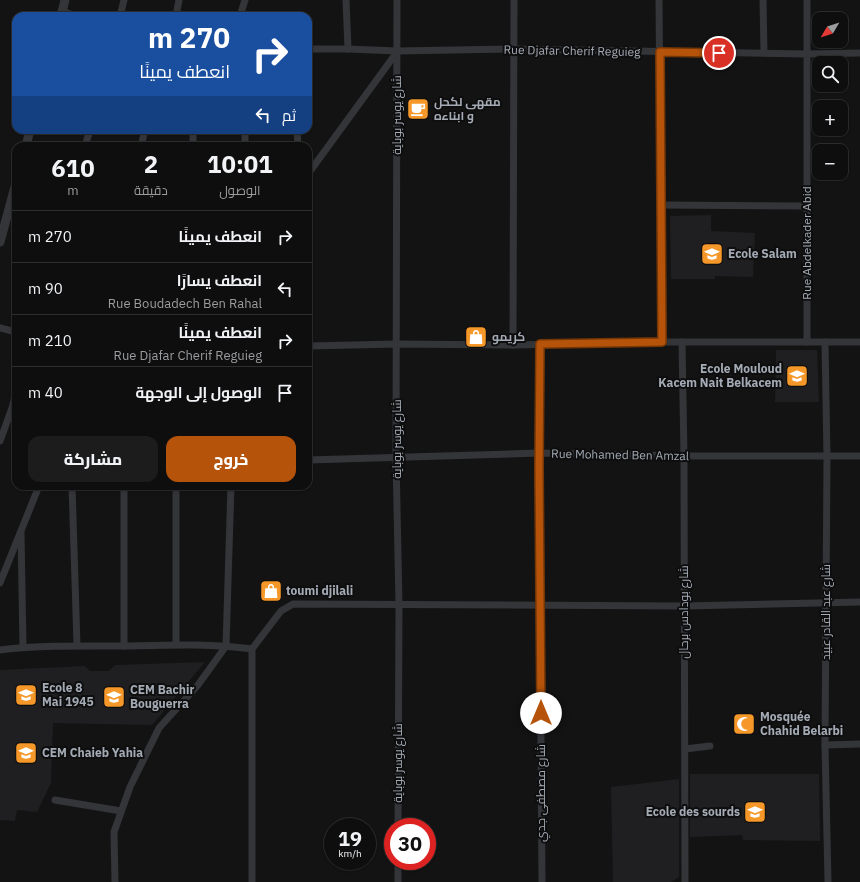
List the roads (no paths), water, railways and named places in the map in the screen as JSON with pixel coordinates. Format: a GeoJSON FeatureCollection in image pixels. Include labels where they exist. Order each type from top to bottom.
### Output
{"type":"FeatureCollection","features":[{"type":"Feature","properties":{"kind":"street"},"geometry":{"type":"LineString","coordinates":[[61,12],[65,0]]}},
{"type":"Feature","properties":{"kind":"street"},"geometry":{"type":"LineString","coordinates":[[121,12],[124,0]]}},
{"type":"Feature","properties":{"kind":"street"},"geometry":{"type":"LineString","coordinates":[[177,12],[179,0]]}},
{"type":"Feature","properties":{"kind":"street"},"geometry":{"type":"LineString","coordinates":[[241,12],[245,0]]}},
{"type":"Feature","properties":{"kind":"street"},"geometry":{"type":"LineString","coordinates":[[346,0],[348,49]]}},
{"type":"Feature","properties":{"kind":"street","name":"شارع يوسر بوباية"},"geometry":{"type":"LineString","coordinates":[[397,0],[396,457],[399,605],[398,818]]}},
{"type":"Feature","properties":{"kind":"street"},"geometry":{"type":"LineString","coordinates":[[512,345],[514,0]]}},
{"type":"Feature","properties":{"kind":"street"},"geometry":{"type":"LineString","coordinates":[[659,0],[662,342]]}},
{"type":"Feature","properties":{"kind":"street"},"geometry":{"type":"LineString","coordinates":[[763,0],[764,53]]}},
{"type":"Feature","properties":{"kind":"street","name":"Rue Abdelkader Abid"},"geometry":{"type":"LineString","coordinates":[[807,0],[807,342]]}},
{"type":"Feature","properties":{"kind":"street","name":"Rue Djafar Cherif Reguieg"},"geometry":{"type":"LineString","coordinates":[[312,49],[807,54],[860,53]]}},
{"type":"Feature","properties":{"kind":"street"},"geometry":{"type":"LineString","coordinates":[[312,168],[397,51]]}},
{"type":"Feature","properties":{"kind":"street"},"geometry":{"type":"LineString","coordinates":[[0,242],[12,198]]}},
{"type":"Feature","properties":{"kind":"street"},"geometry":{"type":"LineString","coordinates":[[661,205],[807,206]]}},
{"type":"Feature","properties":{"kind":"street"},"geometry":{"type":"LineString","coordinates":[[0,328],[12,331]]}},
{"type":"Feature","properties":{"kind":"street"},"geometry":{"type":"LineString","coordinates":[[312,346],[397,344],[512,345],[662,342],[860,342]]}},
{"type":"Feature","properties":{"kind":"street","name":"شارع بودادس برحال"},"geometry":{"type":"LineString","coordinates":[[682,342],[684,456],[685,882]]}},
{"type":"Feature","properties":{"kind":"street","name":"شارع عبد القادر عبيد"},"geometry":{"type":"LineString","coordinates":[[825,342],[825,745],[828,882]]}},
{"type":"Feature","properties":{"kind":"street","name":"شارع مصطفى جدي"},"geometry":{"type":"LineString","coordinates":[[540,344],[539,454],[542,882]]}},
{"type":"Feature","properties":{"kind":"street"},"geometry":{"type":"LineString","coordinates":[[0,441],[12,408]]}},
{"type":"Feature","properties":{"kind":"street","name":"Rue Mohamed Ben Amzal"},"geometry":{"type":"LineString","coordinates":[[312,460],[539,454],[826,457],[860,456]]}},
{"type":"Feature","properties":{"kind":"street"},"geometry":{"type":"LineString","coordinates":[[0,583],[37,490]]}},
{"type":"Feature","properties":{"kind":"street"},"geometry":{"type":"LineString","coordinates":[[72,490],[77,645]]}},
{"type":"Feature","properties":{"kind":"street"},"geometry":{"type":"LineString","coordinates":[[124,490],[124,646]]}},
{"type":"Feature","properties":{"kind":"street"},"geometry":{"type":"LineString","coordinates":[[176,490],[176,644]]}},
{"type":"Feature","properties":{"kind":"street"},"geometry":{"type":"LineString","coordinates":[[115,882],[114,832],[130,787],[159,728],[198,685],[226,646],[231,490]]}},
{"type":"Feature","properties":{"kind":"street"},"geometry":{"type":"LineString","coordinates":[[21,532],[23,647]]}},
{"type":"Feature","properties":{"kind":"street"},"geometry":{"type":"LineString","coordinates":[[252,882],[252,649],[281,611],[293,604],[684,606],[860,602]]}},
{"type":"Feature","properties":{"kind":"street"},"geometry":{"type":"LineString","coordinates":[[0,650],[23,647],[77,645],[124,646],[176,644],[226,646],[252,649]]}},
{"type":"Feature","properties":{"kind":"street"},"geometry":{"type":"LineString","coordinates":[[825,745],[860,744]]}},
{"type":"Feature","properties":{"kind":"street"},"geometry":{"type":"LineString","coordinates":[[685,749],[710,746]]}},
{"type":"Feature","properties":{"kind":"street"},"geometry":{"type":"LineString","coordinates":[[55,800],[121,811]]}},
{"type":"Feature","properties":{"kind":"street"},"geometry":{"type":"LineString","coordinates":[[398,870],[398,882]]}},
{"type":"Feature","properties":{"kind":"place","name":"مقهى لكحل و ابناءه"},"geometry":{"type":"Point","coordinates":[418,109]}},
{"type":"Feature","properties":{"kind":"place","name":"Ecole Salam"},"geometry":{"type":"Point","coordinates":[712,254]}},
{"type":"Feature","properties":{"kind":"place","name":"كريمو"},"geometry":{"type":"Point","coordinates":[476,337]}},
{"type":"Feature","properties":{"kind":"place","name":"Ecole Mouloud Kacem Nait Belkacem"},"geometry":{"type":"Point","coordinates":[797,376]}},
{"type":"Feature","properties":{"kind":"place","name":"toumi djilali"},"geometry":{"type":"Point","coordinates":[271,591]}},
{"type":"Feature","properties":{"kind":"place","name":"Ecole 8 Mai 1945"},"geometry":{"type":"Point","coordinates":[26,695]}},
{"type":"Feature","properties":{"kind":"place","name":"CEM Bachir Bouguerra"},"geometry":{"type":"Point","coordinates":[114,697]}},
{"type":"Feature","properties":{"kind":"place","name":"Mosquée Chahid Belarbi"},"geometry":{"type":"Point","coordinates":[744,724]}},
{"type":"Feature","properties":{"kind":"place","name":"CEM Chaieb Yahia"},"geometry":{"type":"Point","coordinates":[26,753]}},
{"type":"Feature","properties":{"kind":"place","name":"Ecole des sourds"},"geometry":{"type":"Point","coordinates":[755,812]}}]}
